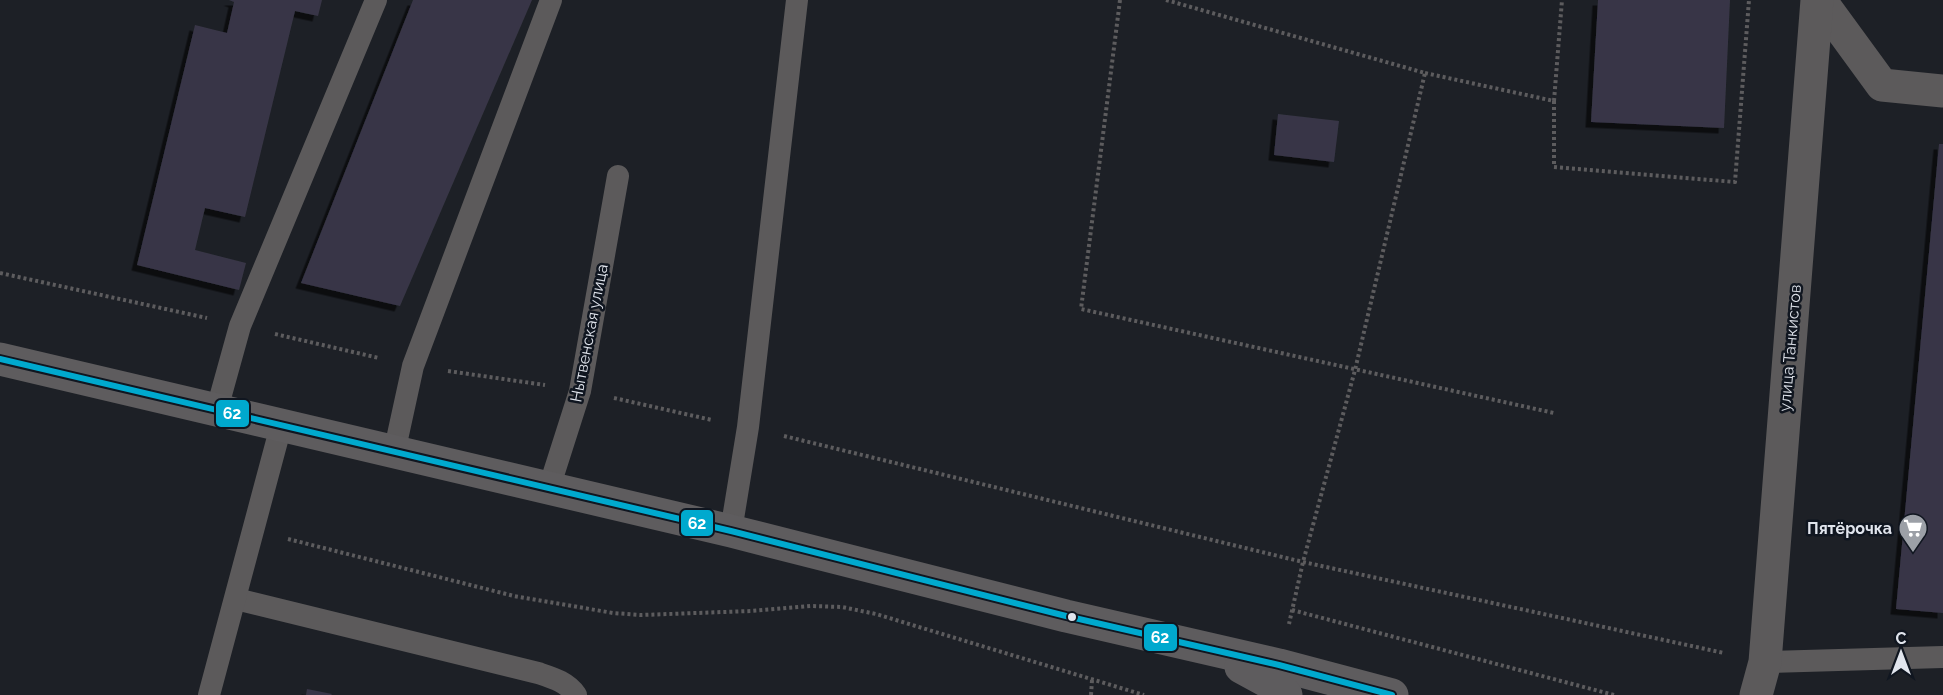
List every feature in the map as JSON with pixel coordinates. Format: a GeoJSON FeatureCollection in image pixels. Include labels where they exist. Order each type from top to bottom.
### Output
{"type":"FeatureCollection","features":[{"type":"Feature","properties":{"kind":"main road"},"geometry":{"type":"LineString","coordinates":[[0,359],[731,531],[1066,616],[1279,665],[1392,695]]}},
{"type":"Feature","properties":{"kind":"main road"},"geometry":{"type":"LineString","coordinates":[[1193,646],[1231,661],[1274,685],[1287,695]]}},
{"type":"Feature","properties":{"kind":"street"},"geometry":{"type":"LineString","coordinates":[[1818,0],[1882,85],[1943,91]]}},
{"type":"Feature","properties":{"kind":"street","name":"улица Танкистов"},"geometry":{"type":"LineString","coordinates":[[1756,695],[1765,662],[1818,0]]}},
{"type":"Feature","properties":{"kind":"lane"},"geometry":{"type":"LineString","coordinates":[[217,410],[240,326],[376,0]]}},
{"type":"Feature","properties":{"kind":"lane"},"geometry":{"type":"LineString","coordinates":[[394,453],[413,366],[550,0]]}},
{"type":"Feature","properties":{"kind":"lane"},"geometry":{"type":"LineString","coordinates":[[731,531],[748,428],[797,0]]}},
{"type":"Feature","properties":{"kind":"lane","name":"Нытвенская улица"},"geometry":{"type":"LineString","coordinates":[[549,488],[580,391],[618,176]]}},
{"type":"Feature","properties":{"kind":"lane"},"geometry":{"type":"LineString","coordinates":[[209,695],[281,426]]}},
{"type":"Feature","properties":{"kind":"lane"},"geometry":{"type":"LineString","coordinates":[[236,599],[538,673],[558,679],[572,689],[576,695]]}},
{"type":"Feature","properties":{"kind":"lane"},"geometry":{"type":"LineString","coordinates":[[1765,662],[1943,657]]}},
{"type":"Feature","properties":{"kind":"path"},"geometry":{"type":"LineString","coordinates":[[1120,0],[1081,309],[1554,413]]}},
{"type":"Feature","properties":{"kind":"path"},"geometry":{"type":"LineString","coordinates":[[1166,0],[1425,73],[1554,101]]}},
{"type":"Feature","properties":{"kind":"path"},"geometry":{"type":"LineString","coordinates":[[1562,0],[1554,101],[1554,167],[1736,182],[1749,0]]}},
{"type":"Feature","properties":{"kind":"path"},"geometry":{"type":"LineString","coordinates":[[1288,628],[1303,562],[1355,370],[1425,73]]}},
{"type":"Feature","properties":{"kind":"path"},"geometry":{"type":"LineString","coordinates":[[0,273],[413,366],[580,391],[748,428],[1303,562],[1765,662]]}},
{"type":"Feature","properties":{"kind":"path"},"geometry":{"type":"LineString","coordinates":[[253,530],[514,596],[613,613],[651,615],[811,606],[842,607],[876,614],[1144,695]]}},
{"type":"Feature","properties":{"kind":"path"},"geometry":{"type":"LineString","coordinates":[[1292,610],[1614,695]]}},
{"type":"Feature","properties":{"kind":"path"},"geometry":{"type":"LineString","coordinates":[[1091,695],[1092,680]]}},
{"type":"Feature","properties":{"kind":"building"},"geometry":{"type":"Polygon","coordinates":[[[229,0],[322,0],[318,16],[295,11],[245,217],[205,208],[195,250],[246,263],[239,290],[137,265],[195,25],[227,33],[234,2],[229,0]]]}},
{"type":"Feature","properties":{"kind":"building"},"geometry":{"type":"Polygon","coordinates":[[[413,0],[532,0],[400,306],[301,283],[413,0]]]}},
{"type":"Feature","properties":{"kind":"building"},"geometry":{"type":"Polygon","coordinates":[[[1598,0],[1730,0],[1724,128],[1591,122],[1598,0]]]}},
{"type":"Feature","properties":{"kind":"building"},"geometry":{"type":"Polygon","coordinates":[[[1278,114],[1339,121],[1334,162],[1274,155],[1278,114]]]}},
{"type":"Feature","properties":{"kind":"building"},"geometry":{"type":"Polygon","coordinates":[[[1939,144],[1943,144],[1943,613],[1896,609],[1939,144]]]}},
{"type":"Feature","properties":{"kind":"building"},"geometry":{"type":"Polygon","coordinates":[[[307,689],[332,694],[306,695],[307,689]]]}},
{"type":"Feature","properties":{"kind":"transit line","name":"62"},"geometry":{"type":"LineString","coordinates":[[0,359],[731,531],[1066,616],[1279,665],[1392,695]]}},
{"type":"Feature","properties":{"kind":"place","name":"Пятёрочка"},"geometry":{"type":"Point","coordinates":[1913,554]}}]}
